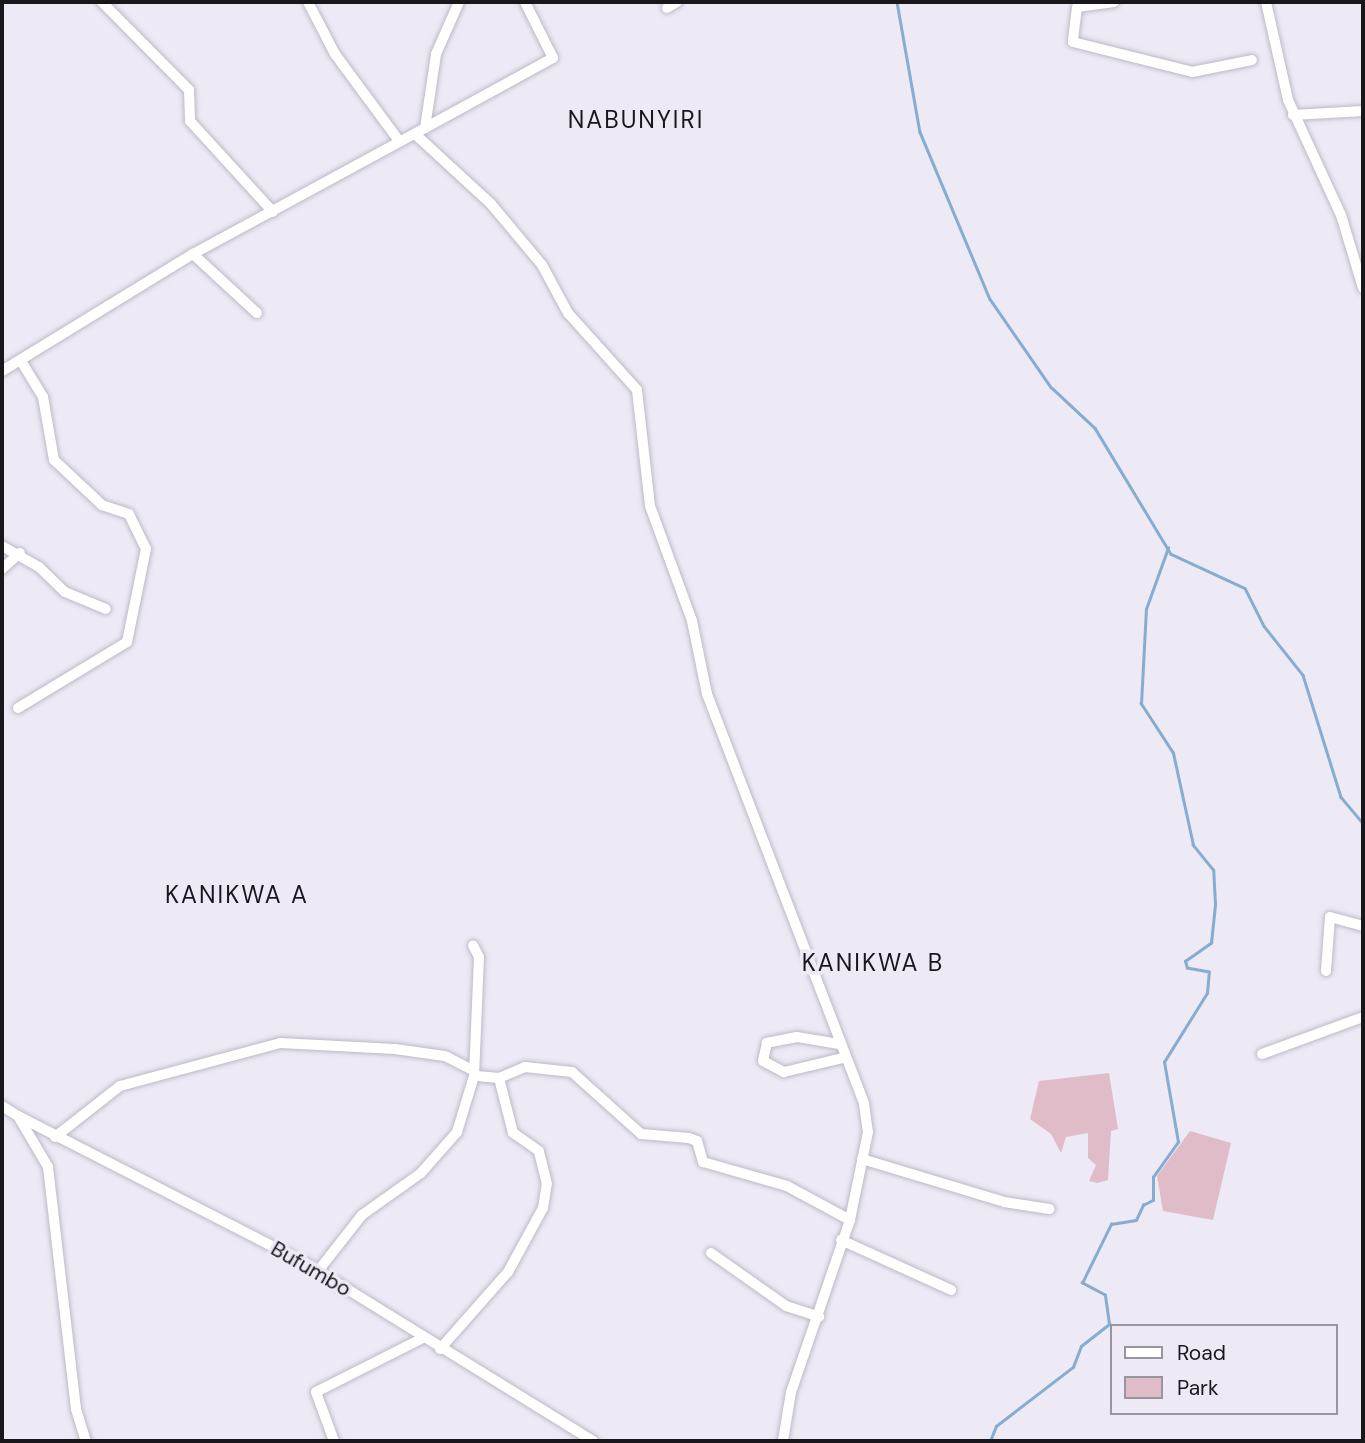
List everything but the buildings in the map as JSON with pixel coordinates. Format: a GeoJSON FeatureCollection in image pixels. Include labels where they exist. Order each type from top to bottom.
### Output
{"type":"FeatureCollection","features":[{"type":"Feature","properties":{"kind":"street"},"geometry":{"type":"LineString","coordinates":[[102,2],[189,90],[191,121],[273,212]]}},
{"type":"Feature","properties":{"kind":"street"},"geometry":{"type":"LineString","coordinates":[[308,2],[335,54],[397,138]]}},
{"type":"Feature","properties":{"kind":"street"},"geometry":{"type":"LineString","coordinates":[[425,128],[436,54],[459,2]]}},
{"type":"Feature","properties":{"kind":"street"},"geometry":{"type":"LineString","coordinates":[[2,371],[193,254],[273,212],[397,138],[415,134],[553,58],[524,2]]}},
{"type":"Feature","properties":{"kind":"street"},"geometry":{"type":"LineString","coordinates":[[667,8],[677,2]]}},
{"type":"Feature","properties":{"kind":"street"},"geometry":{"type":"LineString","coordinates":[[1114,2],[1077,7],[1073,42],[1192,72],[1252,61]]}},
{"type":"Feature","properties":{"kind":"street"},"geometry":{"type":"LineString","coordinates":[[1266,2],[1293,115],[1341,215],[1363,288]]}},
{"type":"Feature","properties":{"kind":"street"},"geometry":{"type":"LineString","coordinates":[[1293,115],[1363,111]]}},
{"type":"Feature","properties":{"kind":"street"},"geometry":{"type":"LineString","coordinates":[[415,134],[491,204],[542,265],[569,313],[637,390],[650,506],[692,621],[707,694],[843,1058],[867,1115],[850,1220],[841,1240],[819,1317],[791,1392],[783,1441]]}},
{"type":"Feature","properties":{"kind":"street"},"geometry":{"type":"LineString","coordinates":[[193,254],[257,313]]}},
{"type":"Feature","properties":{"kind":"street"},"geometry":{"type":"LineString","coordinates":[[18,708],[127,642],[146,549],[129,514],[102,505],[54,460],[43,397],[21,361]]}},
{"type":"Feature","properties":{"kind":"street"},"geometry":{"type":"LineString","coordinates":[[2,546],[20,553],[65,592],[106,609]]}},
{"type":"Feature","properties":{"kind":"street"},"geometry":{"type":"LineString","coordinates":[[2,569],[20,553]]}},
{"type":"Feature","properties":{"kind":"street"},"geometry":{"type":"LineString","coordinates":[[1326,971],[1330,918],[1363,926]]}},
{"type":"Feature","properties":{"kind":"street"},"geometry":{"type":"LineString","coordinates":[[318,1271],[362,1215],[421,1173],[457,1132],[473,1073],[479,1017],[473,946]]}},
{"type":"Feature","properties":{"kind":"street"},"geometry":{"type":"LineString","coordinates":[[1262,1054],[1363,1017]]}},
{"type":"Feature","properties":{"kind":"street"},"geometry":{"type":"LineString","coordinates":[[839,1044],[797,1037],[771,1042],[763,1061],[784,1072],[843,1058]]}},
{"type":"Feature","properties":{"kind":"street"},"geometry":{"type":"LineString","coordinates":[[55,1137],[120,1086],[280,1043],[407,1051],[445,1056],[473,1073],[499,1078],[524,1067],[572,1072],[641,1134],[697,1141],[703,1162],[787,1185],[850,1220]]}},
{"type":"Feature","properties":{"kind":"street"},"geometry":{"type":"LineString","coordinates":[[440,1349],[508,1272],[543,1208],[546,1168],[539,1152],[513,1133],[499,1078]]}},
{"type":"Feature","properties":{"kind":"street","name":"Bufumbo"},"geometry":{"type":"LineString","coordinates":[[2,1106],[55,1137],[318,1271],[440,1349],[593,1441]]}},
{"type":"Feature","properties":{"kind":"street"},"geometry":{"type":"LineString","coordinates":[[19,1116],[48,1167],[85,1440]]}},
{"type":"Feature","properties":{"kind":"street"},"geometry":{"type":"LineString","coordinates":[[862,1159],[1004,1202],[1049,1209]]}},
{"type":"Feature","properties":{"kind":"street"},"geometry":{"type":"LineString","coordinates":[[841,1240],[951,1290]]}},
{"type":"Feature","properties":{"kind":"street"},"geometry":{"type":"LineString","coordinates":[[711,1252],[786,1306],[819,1317]]}},
{"type":"Feature","properties":{"kind":"street"},"geometry":{"type":"LineString","coordinates":[[334,1441],[316,1392],[423,1338]]}},
{"type":"Feature","properties":{"kind":"green space"},"geometry":{"type":"Polygon","coordinates":[[[1109,1073],[1118,1129],[1111,1131],[1108,1180],[1097,1183],[1089,1181],[1096,1165],[1088,1158],[1088,1133],[1066,1137],[1061,1153],[1051,1134],[1030,1119],[1039,1081],[1109,1073]]]}},
{"type":"Feature","properties":{"kind":"green space"},"geometry":{"type":"Polygon","coordinates":[[[1190,1131],[1231,1143],[1213,1220],[1163,1211],[1157,1176],[1190,1131]]]}},
{"type":"Feature","properties":{"kind":"waterway"},"geometry":{"type":"LineString","coordinates":[[897,2],[920,132],[990,299],[1051,387],[1095,428],[1171,554],[1245,588],[1264,626],[1303,675],[1341,797],[1363,823]]}},
{"type":"Feature","properties":{"kind":"waterway"},"geometry":{"type":"LineString","coordinates":[[990,1441],[996,1426],[1073,1367],[1081,1346],[1109,1324],[1105,1295],[1082,1283],[1111,1224],[1136,1220],[1143,1205],[1153,1200],[1153,1177],[1178,1142],[1164,1062],[1207,993],[1209,972],[1187,968],[1185,961],[1211,943],[1215,904],[1213,870],[1193,845],[1173,753],[1141,704],[1146,609],[1168,548]]}},
{"type":"Feature","properties":{"kind":"district","name":"NABUNYIRI"},"geometry":{"type":"Point","coordinates":[636,120]}},
{"type":"Feature","properties":{"kind":"district","name":"KANIKWA A"},"geometry":{"type":"Point","coordinates":[237,895]}},
{"type":"Feature","properties":{"kind":"district","name":"KANIKWA B"},"geometry":{"type":"Point","coordinates":[873,963]}}]}
